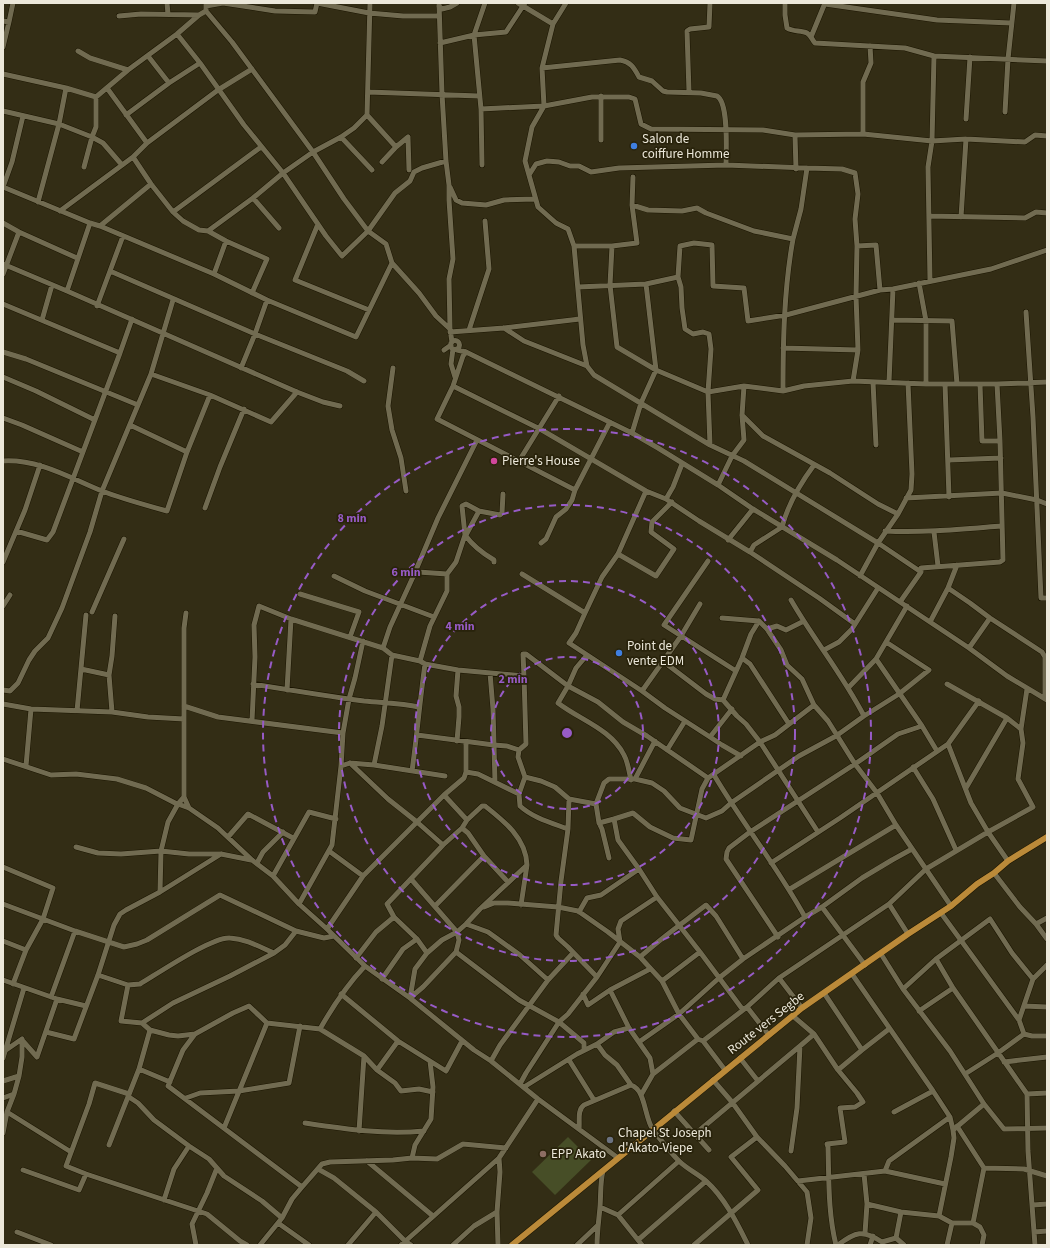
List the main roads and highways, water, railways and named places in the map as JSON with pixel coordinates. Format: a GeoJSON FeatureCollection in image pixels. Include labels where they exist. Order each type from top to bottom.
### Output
{"type":"FeatureCollection","features":[{"type":"Feature","properties":{"kind":"main road","name":"Route vers Segbe"},"geometry":{"type":"LineString","coordinates":[[512,1245],[768,1034],[802,1008],[951,906],[1008,861],[1047,837]]}},
{"type":"Feature","properties":{"kind":"place","name":"Salon de coiffure Homme"},"geometry":{"type":"Point","coordinates":[634,146]}},
{"type":"Feature","properties":{"kind":"place","name":"Pierre's House"},"geometry":{"type":"Point","coordinates":[494,461]}},
{"type":"Feature","properties":{"kind":"place","name":"Point de vente EDM"},"geometry":{"type":"Point","coordinates":[619,653]}},
{"type":"Feature","properties":{"kind":"place","name":"Chapel St Joseph d'Akato-Viepe"},"geometry":{"type":"Point","coordinates":[610,1140]}},
{"type":"Feature","properties":{"kind":"place","name":"EPP Akato"},"geometry":{"type":"Point","coordinates":[543,1154]}}]}
